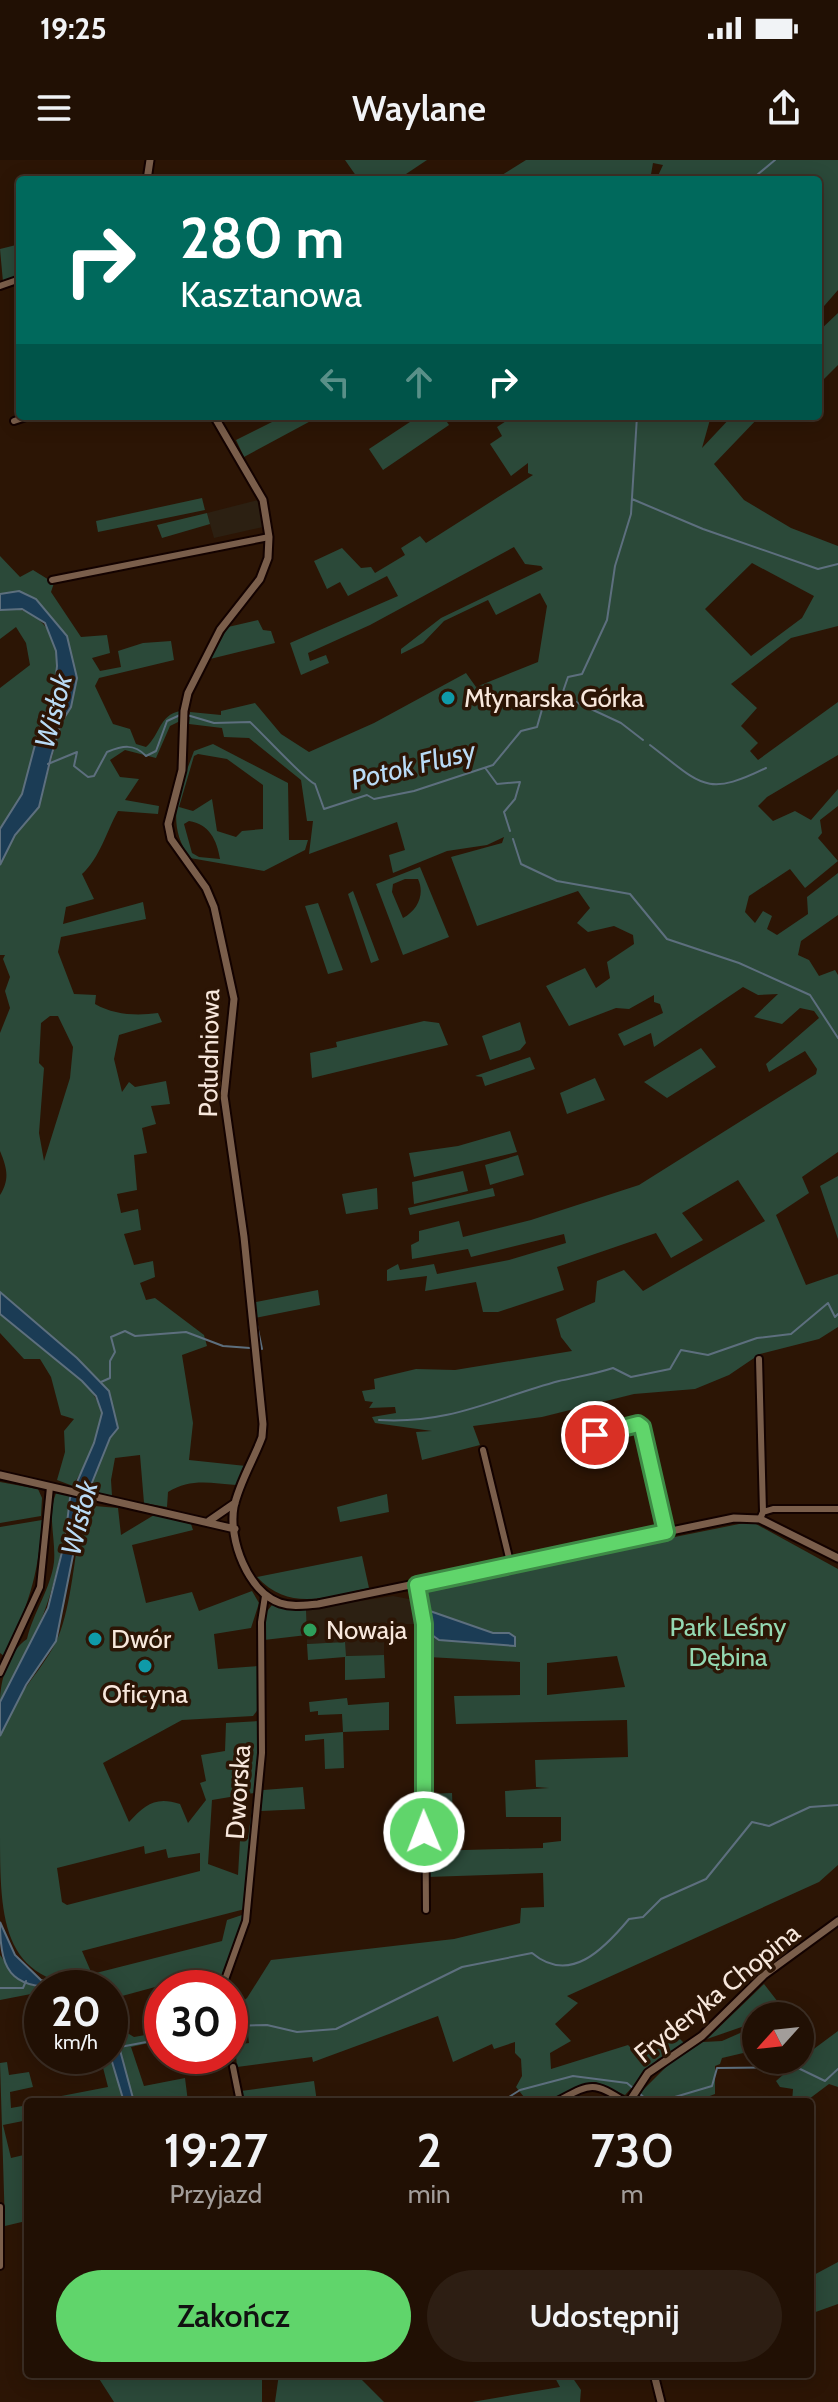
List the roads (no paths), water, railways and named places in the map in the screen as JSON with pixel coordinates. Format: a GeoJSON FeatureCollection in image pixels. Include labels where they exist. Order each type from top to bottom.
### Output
{"type":"FeatureCollection","features":[{"type":"Feature","properties":{"kind":"street","name":"Południowa"},"geometry":{"type":"LineString","coordinates":[[216,420],[258,487],[269,537],[266,567],[220,630],[192,684],[184,711],[182,770],[168,824],[178,851],[210,894],[233,995],[234,1022],[224,1096],[246,1249],[263,1424],[262,1437],[235,1503],[234,1527],[249,1573],[265,1596]]}},
{"type":"Feature","properties":{"kind":"street"},"geometry":{"type":"LineString","coordinates":[[52,580],[190,556],[269,537]]}},
{"type":"Feature","properties":{"kind":"street"},"geometry":{"type":"LineString","coordinates":[[759,1359],[762,1516]]}},
{"type":"Feature","properties":{"kind":"street"},"geometry":{"type":"LineString","coordinates":[[595,1435],[638,1424],[642,1427],[666,1532]]}},
{"type":"Feature","properties":{"kind":"street"},"geometry":{"type":"LineString","coordinates":[[483,1450],[511,1566]]}},
{"type":"Feature","properties":{"kind":"street"},"geometry":{"type":"LineString","coordinates":[[0,1475],[234,1527]]}},
{"type":"Feature","properties":{"kind":"street"},"geometry":{"type":"LineString","coordinates":[[0,1673],[40,1587],[50,1487]]}},
{"type":"Feature","properties":{"kind":"street"},"geometry":{"type":"LineString","coordinates":[[211,1520],[235,1503]]}},
{"type":"Feature","properties":{"kind":"street"},"geometry":{"type":"LineString","coordinates":[[265,1596],[282,1604],[299,1606],[511,1566],[734,1518],[838,1509]]}},
{"type":"Feature","properties":{"kind":"street"},"geometry":{"type":"LineString","coordinates":[[762,1516],[838,1558]]}},
{"type":"Feature","properties":{"kind":"street"},"geometry":{"type":"LineString","coordinates":[[417,1585],[424,1624],[426,1910]]}},
{"type":"Feature","properties":{"kind":"street","name":"Dworska"},"geometry":{"type":"LineString","coordinates":[[228,1970],[248,1911],[261,1787],[261,1622],[265,1596]]}},
{"type":"Feature","properties":{"kind":"street","name":"Fryderyka Chopina"},"geometry":{"type":"LineString","coordinates":[[630,2098],[658,2064],[702,2036],[764,1975],[838,1921]]}},
{"type":"Feature","properties":{"kind":"street"},"geometry":{"type":"LineString","coordinates":[[234,2074],[239,2098]]}},
{"type":"Feature","properties":{"kind":"street"},"geometry":{"type":"LineString","coordinates":[[564,2098],[593,2084],[619,2098]]}},
{"type":"Feature","properties":{"kind":"street"},"geometry":{"type":"LineString","coordinates":[[0,2207],[0,2266]]}},
{"type":"Feature","properties":{"kind":"street"},"geometry":{"type":"LineString","coordinates":[[655,2378],[661,2402]]}},
{"type":"Feature","properties":{"kind":"water","name":"Wisłok"},"geometry":{"type":"Polygon","coordinates":[[[19,591],[36,599],[67,636],[77,678],[71,707],[61,723],[39,807],[15,835],[0,865],[0,829],[22,794],[40,726],[54,694],[57,666],[56,651],[45,623],[22,609],[0,610],[0,594],[19,591]]]}},
{"type":"Feature","properties":{"kind":"water","name":"Wisłok"},"geometry":{"type":"Polygon","coordinates":[[[0,1292],[77,1358],[109,1391],[118,1428],[110,1438],[83,1505],[56,1641],[26,1685],[0,1736],[0,1702],[48,1608],[65,1540],[70,1498],[94,1443],[102,1413],[96,1396],[82,1381],[0,1314],[0,1292]]]}},
{"type":"Feature","properties":{"kind":"water"},"geometry":{"type":"Polygon","coordinates":[[[427,1610],[493,1633],[509,1633],[515,1637],[515,1646],[439,1640],[432,1635],[427,1610]]]}},
{"type":"Feature","properties":{"kind":"water"},"geometry":{"type":"Polygon","coordinates":[[[0,1922],[15,1955],[31,1970],[24,1970],[24,1982],[8,1967],[0,1922]]]}},
{"type":"Feature","properties":{"kind":"water"},"geometry":{"type":"Polygon","coordinates":[[[116,2074],[126,2074],[133,2098],[123,2098],[116,2074]]]}},
{"type":"Feature","properties":{"kind":"waterway","name":"Potok Flusy"},"geometry":{"type":"LineString","coordinates":[[756,176],[775,160]]}},
{"type":"Feature","properties":{"kind":"waterway","name":"Potok Flusy"},"geometry":{"type":"LineString","coordinates":[[187,715],[214,723],[250,722],[315,784],[324,809],[367,795],[374,799],[414,791],[493,765],[521,731],[537,727],[543,706],[558,706],[568,677],[582,674],[607,620],[615,566],[631,514],[637,420]]}},
{"type":"Feature","properties":{"kind":"waterway"},"geometry":{"type":"LineString","coordinates":[[632,499],[703,529],[818,569],[838,564]]}},
{"type":"Feature","properties":{"kind":"waterway"},"geometry":{"type":"LineString","coordinates":[[563,696],[621,723],[643,740]]}},
{"type":"Feature","properties":{"kind":"waterway","name":"Potok Flusy"},"geometry":{"type":"LineString","coordinates":[[48,764],[77,752],[74,766],[88,777],[94,776],[107,752],[128,747],[146,756],[156,751],[167,721],[180,715]]}},
{"type":"Feature","properties":{"kind":"waterway"},"geometry":{"type":"LineString","coordinates":[[650,745],[704,782],[729,783],[766,768]]}},
{"type":"Feature","properties":{"kind":"waterway"},"geometry":{"type":"LineString","coordinates":[[486,769],[497,784],[520,782],[515,799],[504,812],[510,831]]}},
{"type":"Feature","properties":{"kind":"waterway"},"geometry":{"type":"LineString","coordinates":[[513,839],[521,864],[557,881],[630,894],[667,939],[739,963],[810,995],[838,1038]]}},
{"type":"Feature","properties":{"kind":"waterway"},"geometry":{"type":"LineString","coordinates":[[379,1420],[450,1414],[613,1368],[631,1377],[670,1369],[681,1350],[708,1355],[757,1338],[791,1334],[828,1303],[835,1317],[838,1314]]}},
{"type":"Feature","properties":{"kind":"waterway"},"geometry":{"type":"LineString","coordinates":[[257,1325],[262,1349]]}},
{"type":"Feature","properties":{"kind":"waterway"},"geometry":{"type":"LineString","coordinates":[[101,1382],[110,1378],[110,1361],[115,1352],[111,1337],[125,1331],[135,1336],[186,1332],[223,1346],[250,1348]]}},
{"type":"Feature","properties":{"kind":"waterway"},"geometry":{"type":"LineString","coordinates":[[248,2026],[267,2025],[297,2032],[336,2029],[462,1967],[532,1953],[546,1962],[573,1964],[597,1951],[629,1919],[643,1917],[661,1899],[706,1879],[752,1822],[769,1826],[810,1807],[838,1805]]}},
{"type":"Feature","properties":{"kind":"waterway"},"geometry":{"type":"LineString","coordinates":[[0,1988],[24,1986]]}},
{"type":"Feature","properties":{"kind":"waterway"},"geometry":{"type":"LineString","coordinates":[[128,2045],[144,2042]]}},
{"type":"Feature","properties":{"kind":"waterway"},"geometry":{"type":"LineString","coordinates":[[672,2098],[712,2086],[717,2068],[796,2067],[825,2081],[838,2069]]}},
{"type":"Feature","properties":{"kind":"waterway"},"geometry":{"type":"LineString","coordinates":[[507,2098],[520,2090],[573,2076],[627,2083],[633,2088]]}},
{"type":"Feature","properties":{"kind":"waterway"},"geometry":{"type":"LineString","coordinates":[[638,2092],[645,2098]]}},
{"type":"Feature","properties":{"kind":"place","name":"Młynarska Górka"},"geometry":{"type":"Point","coordinates":[448,698]}},
{"type":"Feature","properties":{"kind":"place","name":"Nowaja"},"geometry":{"type":"Point","coordinates":[310,1630]}},
{"type":"Feature","properties":{"kind":"place","name":"Dwór"},"geometry":{"type":"Point","coordinates":[95,1639]}},
{"type":"Feature","properties":{"kind":"place","name":"Oficyna"},"geometry":{"type":"Point","coordinates":[145,1666]}},
{"type":"Feature","properties":{"kind":"park label","name":"Park Leśny Dębina"},"geometry":{"type":"Point","coordinates":[728,1642]}}]}
